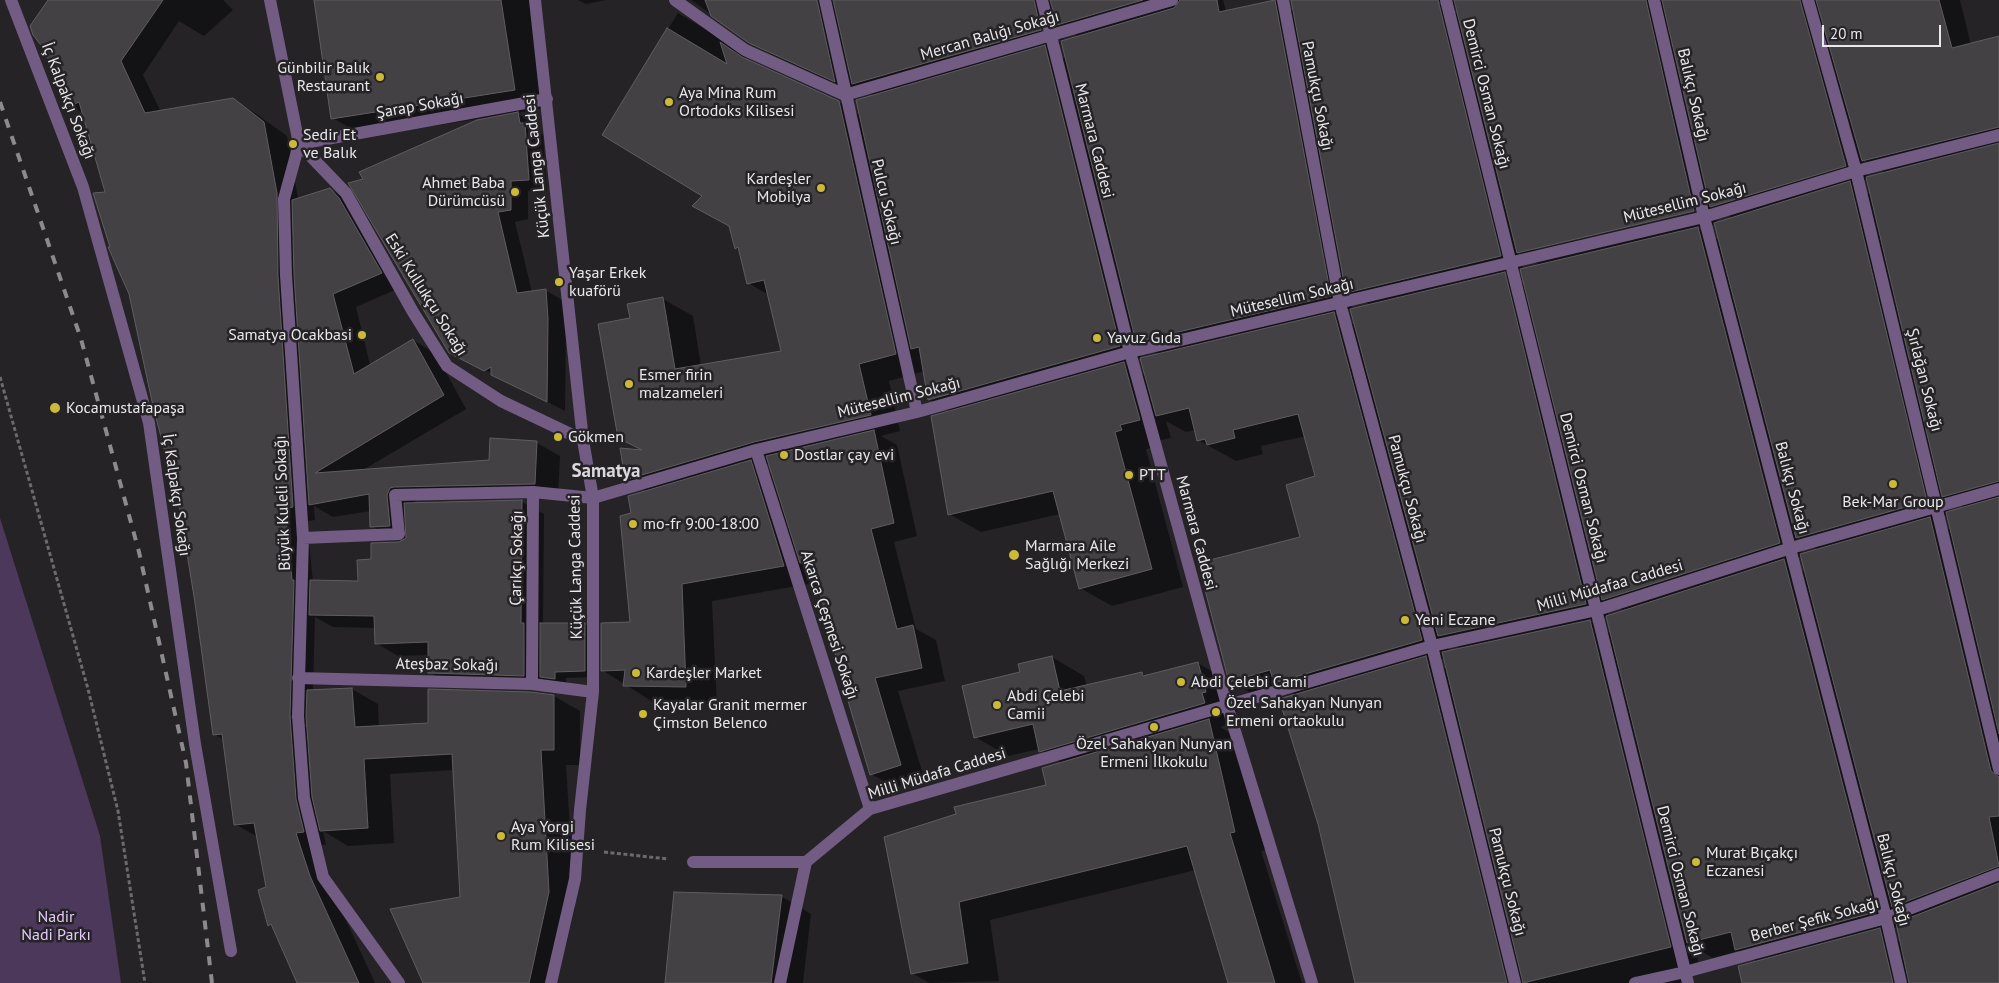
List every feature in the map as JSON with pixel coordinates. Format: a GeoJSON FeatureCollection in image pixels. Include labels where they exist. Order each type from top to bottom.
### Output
{"type":"FeatureCollection","features":[{"type":"Feature","properties":{"kind":"street","name":"İç Kalpakçı Sokağı"},"geometry":{"type":"LineString","coordinates":[[11,0],[83,187],[149,423],[195,744],[232,951]]}},
{"type":"Feature","properties":{"kind":"street","name":"Büyük Kuleli Sokağı"},"geometry":{"type":"LineString","coordinates":[[270,0],[299,144],[284,199],[286,275],[303,538],[298,716],[304,798],[323,877],[399,983]]}},
{"type":"Feature","properties":{"kind":"street","name":"Küçük Langa Caddesi"},"geometry":{"type":"LineString","coordinates":[[535,0],[583,440],[593,498],[594,692],[576,849],[575,879],[551,983]]}},
{"type":"Feature","properties":{"kind":"street"},"geometry":{"type":"LineString","coordinates":[[675,0],[744,50],[845,95]]}},
{"type":"Feature","properties":{"kind":"street","name":"Pulcu Sokağı"},"geometry":{"type":"LineString","coordinates":[[825,0],[917,412]]}},
{"type":"Feature","properties":{"kind":"street","name":"Marmara Caddesi"},"geometry":{"type":"LineString","coordinates":[[1042,0],[1130,352],[1227,705],[1312,983]]}},
{"type":"Feature","properties":{"kind":"street","name":"Mercan Balığı Sokağı"},"geometry":{"type":"LineString","coordinates":[[845,95],[1172,0]]}},
{"type":"Feature","properties":{"kind":"street","name":"Pamukçu Sokağı"},"geometry":{"type":"LineString","coordinates":[[1283,0],[1340,304],[1432,646],[1515,983]]}},
{"type":"Feature","properties":{"kind":"street","name":"Demirci Osman Sokağı"},"geometry":{"type":"LineString","coordinates":[[1446,0],[1687,978]]}},
{"type":"Feature","properties":{"kind":"street","name":"Balıkçı Sokağı"},"geometry":{"type":"LineString","coordinates":[[1654,0],[1704,217],[1791,548],[1901,983]]}},
{"type":"Feature","properties":{"kind":"street","name":"Şırlağan Sokağı"},"geometry":{"type":"LineString","coordinates":[[1808,0],[1856,170],[1995,741],[1999,769]]}},
{"type":"Feature","properties":{"kind":"street","name":"Şarap Sokağı"},"geometry":{"type":"LineString","coordinates":[[299,144],[547,99]]}},
{"type":"Feature","properties":{"kind":"street","name":"Mütesellim Sokağı"},"geometry":{"type":"LineString","coordinates":[[593,498],[756,450],[917,412],[1130,352],[1704,217],[1856,170],[1999,135]]}},
{"type":"Feature","properties":{"kind":"street","name":"Eski Kullukçu Sokağı"},"geometry":{"type":"LineString","coordinates":[[299,144],[346,193],[447,366],[501,400],[583,440]]}},
{"type":"Feature","properties":{"kind":"street","name":"Akarca Çeşmesi Sokağı"},"geometry":{"type":"LineString","coordinates":[[756,450],[870,809]]}},
{"type":"Feature","properties":{"kind":"street","name":"Milli Müdafaa Caddesi"},"geometry":{"type":"LineString","coordinates":[[1227,705],[1432,646],[1597,610],[1791,548],[1999,489]]}},
{"type":"Feature","properties":{"kind":"street"},"geometry":{"type":"LineString","coordinates":[[303,538],[399,534],[395,495],[534,492]]}},
{"type":"Feature","properties":{"kind":"street","name":"Çarıkçı Sokağı"},"geometry":{"type":"LineString","coordinates":[[532,684],[534,492],[593,498]]}},
{"type":"Feature","properties":{"kind":"street","name":"Ateşbaz Sokağı"},"geometry":{"type":"LineString","coordinates":[[298,678],[532,684],[594,692]]}},
{"type":"Feature","properties":{"kind":"street","name":"Milli Müdafa Caddesi"},"geometry":{"type":"LineString","coordinates":[[806,862],[870,809],[1227,705]]}},
{"type":"Feature","properties":{"kind":"street"},"geometry":{"type":"LineString","coordinates":[[693,862],[806,862],[780,983]]}},
{"type":"Feature","properties":{"kind":"street","name":"Berber Şefik Sokağı"},"geometry":{"type":"LineString","coordinates":[[1635,983],[1687,978],[1886,918],[1999,874]]}},
{"type":"Feature","properties":{"kind":"path"},"geometry":{"type":"LineString","coordinates":[[0,377],[88,689],[118,811],[145,983]]}},
{"type":"Feature","properties":{"kind":"path"},"geometry":{"type":"LineString","coordinates":[[576,849],[693,862]]}},
{"type":"Feature","properties":{"kind":"green space","name":"Nadir Nadi Parkı"},"geometry":{"type":"Polygon","coordinates":[[[0,518],[100,836],[121,983],[0,983],[0,518]]]}},
{"type":"Feature","properties":{"kind":"building"},"geometry":{"type":"Polygon","coordinates":[[[48,0],[163,0],[121,61],[145,113],[233,98],[264,122],[277,193],[278,276],[293,507],[285,509],[292,580],[294,580],[290,716],[296,799],[304,832],[296,833],[310,876],[359,983],[297,983],[271,924],[268,926],[258,890],[266,887],[254,823],[234,825],[222,734],[213,735],[180,510],[153,406],[129,294],[108,247],[110,247],[93,193],[105,192],[79,102],[69,107],[44,49],[33,35],[30,26],[48,0]]]}},
{"type":"Feature","properties":{"kind":"building"},"geometry":{"type":"Polygon","coordinates":[[[314,0],[501,0],[515,90],[331,119],[314,0]]]}},
{"type":"Feature","properties":{"kind":"building"},"geometry":{"type":"Polygon","coordinates":[[[705,0],[817,0],[835,82],[749,43],[711,16],[705,0]]]}},
{"type":"Feature","properties":{"kind":"building"},"geometry":{"type":"Polygon","coordinates":[[[833,0],[1034,0],[1041,30],[852,84],[833,0]]]}},
{"type":"Feature","properties":{"kind":"building"},"geometry":{"type":"Polygon","coordinates":[[[1050,0],[1143,0],[1057,25],[1050,0]]]}},
{"type":"Feature","properties":{"kind":"building"},"geometry":{"type":"Polygon","coordinates":[[[1180,0],[1217,0],[1219,12],[1275,0],[1331,296],[1136,342],[1061,41],[1174,8],[1180,0]]]}},
{"type":"Feature","properties":{"kind":"building"},"geometry":{"type":"Polygon","coordinates":[[[1291,0],[1438,0],[1501,256],[1346,293],[1291,0]]]}},
{"type":"Feature","properties":{"kind":"building"},"geometry":{"type":"Polygon","coordinates":[[[1454,0],[1646,0],[1694,211],[1517,253],[1454,0]]]}},
{"type":"Feature","properties":{"kind":"building"},"geometry":{"type":"Polygon","coordinates":[[[1662,0],[1800,0],[1846,166],[1710,207],[1662,0]]]}},
{"type":"Feature","properties":{"kind":"building"},"geometry":{"type":"Polygon","coordinates":[[[1816,0],[1939,0],[1952,48],[1999,36],[1999,127],[1862,161],[1816,0]]]}},
{"type":"Feature","properties":{"kind":"building"},"geometry":{"type":"Polygon","coordinates":[[[667,28],[727,64],[720,42],[742,57],[839,101],[896,354],[859,364],[871,415],[754,442],[625,480],[620,448],[642,450],[618,438],[598,324],[630,318],[627,304],[663,297],[675,369],[781,351],[764,280],[747,284],[738,247],[735,249],[729,226],[692,206],[702,196],[602,135],[667,28]]]}},
{"type":"Feature","properties":{"kind":"building"},"geometry":{"type":"Polygon","coordinates":[[[1045,45],[1120,346],[928,400],[919,347],[911,349],[856,100],[1045,45]]]}},
{"type":"Feature","properties":{"kind":"building"},"geometry":{"type":"Polygon","coordinates":[[[518,112],[520,123],[525,123],[529,180],[511,181],[511,210],[498,212],[517,293],[546,289],[548,319],[547,402],[491,375],[491,367],[484,371],[449,353],[348,183],[363,179],[359,172],[477,120],[518,112]]]}},
{"type":"Feature","properties":{"kind":"building"},"geometry":{"type":"Polygon","coordinates":[[[1999,143],[1999,481],[1942,497],[1866,177],[1999,143]]]}},
{"type":"Feature","properties":{"kind":"building"},"geometry":{"type":"Polygon","coordinates":[[[1850,181],[1927,501],[1796,538],[1714,223],[1850,181]]]}},
{"type":"Feature","properties":{"kind":"building"},"geometry":{"type":"Polygon","coordinates":[[[330,188],[339,198],[382,273],[333,294],[354,374],[413,339],[444,395],[315,473],[489,460],[490,438],[537,441],[535,484],[390,488],[387,495],[390,526],[370,527],[369,494],[309,505],[294,275],[292,200],[330,188]]]}},
{"type":"Feature","properties":{"kind":"building"},"geometry":{"type":"Polygon","coordinates":[[[1698,227],[1780,543],[1602,600],[1520,269],[1698,227]]]}},
{"type":"Feature","properties":{"kind":"building"},"geometry":{"type":"Polygon","coordinates":[[[1505,272],[1586,604],[1438,636],[1350,309],[1505,272]]]}},
{"type":"Feature","properties":{"kind":"building"},"geometry":{"type":"Polygon","coordinates":[[[1334,312],[1422,640],[1274,683],[1270,670],[1229,682],[1198,563],[1300,537],[1286,485],[1315,476],[1298,414],[1233,430],[1235,438],[1207,445],[1205,439],[1197,441],[1189,408],[1156,416],[1140,358],[1334,312]]]}},
{"type":"Feature","properties":{"kind":"building"},"geometry":{"type":"Polygon","coordinates":[[[1124,362],[1140,420],[1120,425],[1122,430],[1115,432],[1152,569],[1079,589],[1053,491],[948,515],[931,416],[1124,362]]]}},
{"type":"Feature","properties":{"kind":"building"},"geometry":{"type":"Polygon","coordinates":[[[874,430],[894,523],[871,529],[897,629],[913,625],[922,668],[875,678],[901,765],[870,775],[843,684],[812,561],[800,563],[766,456],[874,430]]]}},
{"type":"Feature","properties":{"kind":"building"},"geometry":{"type":"Polygon","coordinates":[[[751,460],[784,566],[682,584],[686,687],[623,686],[625,670],[601,671],[601,623],[630,622],[620,516],[631,513],[628,496],[751,460]]]}},
{"type":"Feature","properties":{"kind":"building"},"geometry":{"type":"Polygon","coordinates":[[[1999,497],[1999,734],[1946,512],[1999,497]]]}},
{"type":"Feature","properties":{"kind":"building"},"geometry":{"type":"Polygon","coordinates":[[[522,500],[521,623],[524,623],[524,676],[428,673],[428,642],[375,644],[374,616],[309,615],[310,580],[358,581],[357,560],[371,559],[371,543],[399,542],[406,538],[404,503],[522,500]]]}},
{"type":"Feature","properties":{"kind":"building"},"geometry":{"type":"Polygon","coordinates":[[[1930,517],[1991,771],[1999,777],[1999,816],[1989,817],[1999,866],[1892,907],[1800,554],[1930,517]]]}},
{"type":"Feature","properties":{"kind":"building"},"geometry":{"type":"Polygon","coordinates":[[[1784,559],[1876,912],[1735,950],[1731,932],[1687,943],[1606,616],[1784,559]]]}},
{"type":"Feature","properties":{"kind":"building"},"geometry":{"type":"Polygon","coordinates":[[[1590,620],[1671,947],[1523,983],[1442,652],[1590,620]]]}},
{"type":"Feature","properties":{"kind":"building"},"geometry":{"type":"Polygon","coordinates":[[[540,623],[585,623],[585,671],[555,672],[555,679],[540,677],[540,623]]]}},
{"type":"Feature","properties":{"kind":"building"},"geometry":{"type":"Polygon","coordinates":[[[1052,656],[1060,691],[1142,672],[1143,676],[1198,662],[1206,692],[1202,693],[1205,703],[1039,752],[1033,724],[974,738],[962,686],[1020,672],[1018,664],[1052,656]]]}},
{"type":"Feature","properties":{"kind":"building"},"geometry":{"type":"Polygon","coordinates":[[[1426,656],[1507,983],[1355,983],[1318,824],[1279,699],[1426,656]]]}},
{"type":"Feature","properties":{"kind":"building"},"geometry":{"type":"Polygon","coordinates":[[[352,688],[355,727],[428,723],[428,689],[531,692],[554,695],[554,750],[541,750],[549,892],[529,983],[423,983],[390,909],[460,897],[452,754],[364,759],[368,828],[320,831],[312,797],[306,716],[307,690],[352,688]]]}},
{"type":"Feature","properties":{"kind":"building"},"geometry":{"type":"Polygon","coordinates":[[[1209,719],[1235,832],[1230,833],[1275,983],[1228,983],[1187,846],[959,902],[968,963],[911,974],[884,837],[956,814],[954,807],[1046,785],[1042,768],[1209,719]]]}},
{"type":"Feature","properties":{"kind":"building"},"geometry":{"type":"Polygon","coordinates":[[[1999,883],[1999,983],[1909,983],[1896,923],[1999,883]]]}},
{"type":"Feature","properties":{"kind":"building"},"geometry":{"type":"Polygon","coordinates":[[[674,892],[782,895],[771,983],[665,983],[674,892]]]}},
{"type":"Feature","properties":{"kind":"building"},"geometry":{"type":"Polygon","coordinates":[[[1880,928],[1893,983],[1742,983],[1738,966],[1880,928]]]}},
{"type":"Feature","properties":{"kind":"railway"},"geometry":{"type":"LineString","coordinates":[[0,102],[81,339],[139,552],[186,763],[212,983]]}},
{"type":"Feature","properties":{"kind":"place","name":"Günbilir Balık Restaurant"},"geometry":{"type":"Point","coordinates":[380,77]}},
{"type":"Feature","properties":{"kind":"place","name":"Aya Mina Rum Ortodoks Kilisesi"},"geometry":{"type":"Point","coordinates":[669,102]}},
{"type":"Feature","properties":{"kind":"place","name":"Sedir Et ve Balık"},"geometry":{"type":"Point","coordinates":[293,144]}},
{"type":"Feature","properties":{"kind":"place","name":"Kardeşler Mobilya"},"geometry":{"type":"Point","coordinates":[821,188]}},
{"type":"Feature","properties":{"kind":"place","name":"Ahmet Baba Dürümcüsü"},"geometry":{"type":"Point","coordinates":[515,192]}},
{"type":"Feature","properties":{"kind":"place","name":"Yaşar Erkek kuaförü"},"geometry":{"type":"Point","coordinates":[559,282]}},
{"type":"Feature","properties":{"kind":"place","name":"Samatya Ocakbasi"},"geometry":{"type":"Point","coordinates":[362,335]}},
{"type":"Feature","properties":{"kind":"place","name":"Yavuz Gıda"},"geometry":{"type":"Point","coordinates":[1097,338]}},
{"type":"Feature","properties":{"kind":"place","name":"Esmer firin malzameleri"},"geometry":{"type":"Point","coordinates":[629,384]}},
{"type":"Feature","properties":{"kind":"place","name":"Kocamustafapaşa"},"geometry":{"type":"Point","coordinates":[55,408]}},
{"type":"Feature","properties":{"kind":"place","name":"Gökmen"},"geometry":{"type":"Point","coordinates":[558,437]}},
{"type":"Feature","properties":{"kind":"place","name":"Dostlar çay evi"},"geometry":{"type":"Point","coordinates":[784,455]}},
{"type":"Feature","properties":{"kind":"place","name":"PTT"},"geometry":{"type":"Point","coordinates":[1129,475]}},
{"type":"Feature","properties":{"kind":"place","name":"Bek-Mar Group"},"geometry":{"type":"Point","coordinates":[1893,484]}},
{"type":"Feature","properties":{"kind":"place","name":"mo-fr 9:00-18:00"},"geometry":{"type":"Point","coordinates":[633,524]}},
{"type":"Feature","properties":{"kind":"place","name":"Marmara Aile Sağlığı Merkezi"},"geometry":{"type":"Point","coordinates":[1014,555]}},
{"type":"Feature","properties":{"kind":"place","name":"Yeni Eczane"},"geometry":{"type":"Point","coordinates":[1405,620]}},
{"type":"Feature","properties":{"kind":"place","name":"Kardeşler Market"},"geometry":{"type":"Point","coordinates":[636,673]}},
{"type":"Feature","properties":{"kind":"place","name":"Abdi Çelebi Cami"},"geometry":{"type":"Point","coordinates":[1181,682]}},
{"type":"Feature","properties":{"kind":"place","name":"Abdi Çelebi Camii"},"geometry":{"type":"Point","coordinates":[997,705]}},
{"type":"Feature","properties":{"kind":"place","name":"Özel Sahakyan Nunyan Ermeni ortaokulu"},"geometry":{"type":"Point","coordinates":[1216,712]}},
{"type":"Feature","properties":{"kind":"place","name":"Kayalar Granit mermer Çimston Belenco"},"geometry":{"type":"Point","coordinates":[643,714]}},
{"type":"Feature","properties":{"kind":"place","name":"Özel Sahakyan Nunyan Ermeni İlkokulu"},"geometry":{"type":"Point","coordinates":[1154,727]}},
{"type":"Feature","properties":{"kind":"place","name":"Aya Yorgi Rum Kilisesi"},"geometry":{"type":"Point","coordinates":[501,836]}},
{"type":"Feature","properties":{"kind":"place","name":"Murat Bıçakçı Eczanesi"},"geometry":{"type":"Point","coordinates":[1696,862]}},
{"type":"Feature","properties":{"kind":"district","name":"Samatya"},"geometry":{"type":"Point","coordinates":[606,472]}}]}
